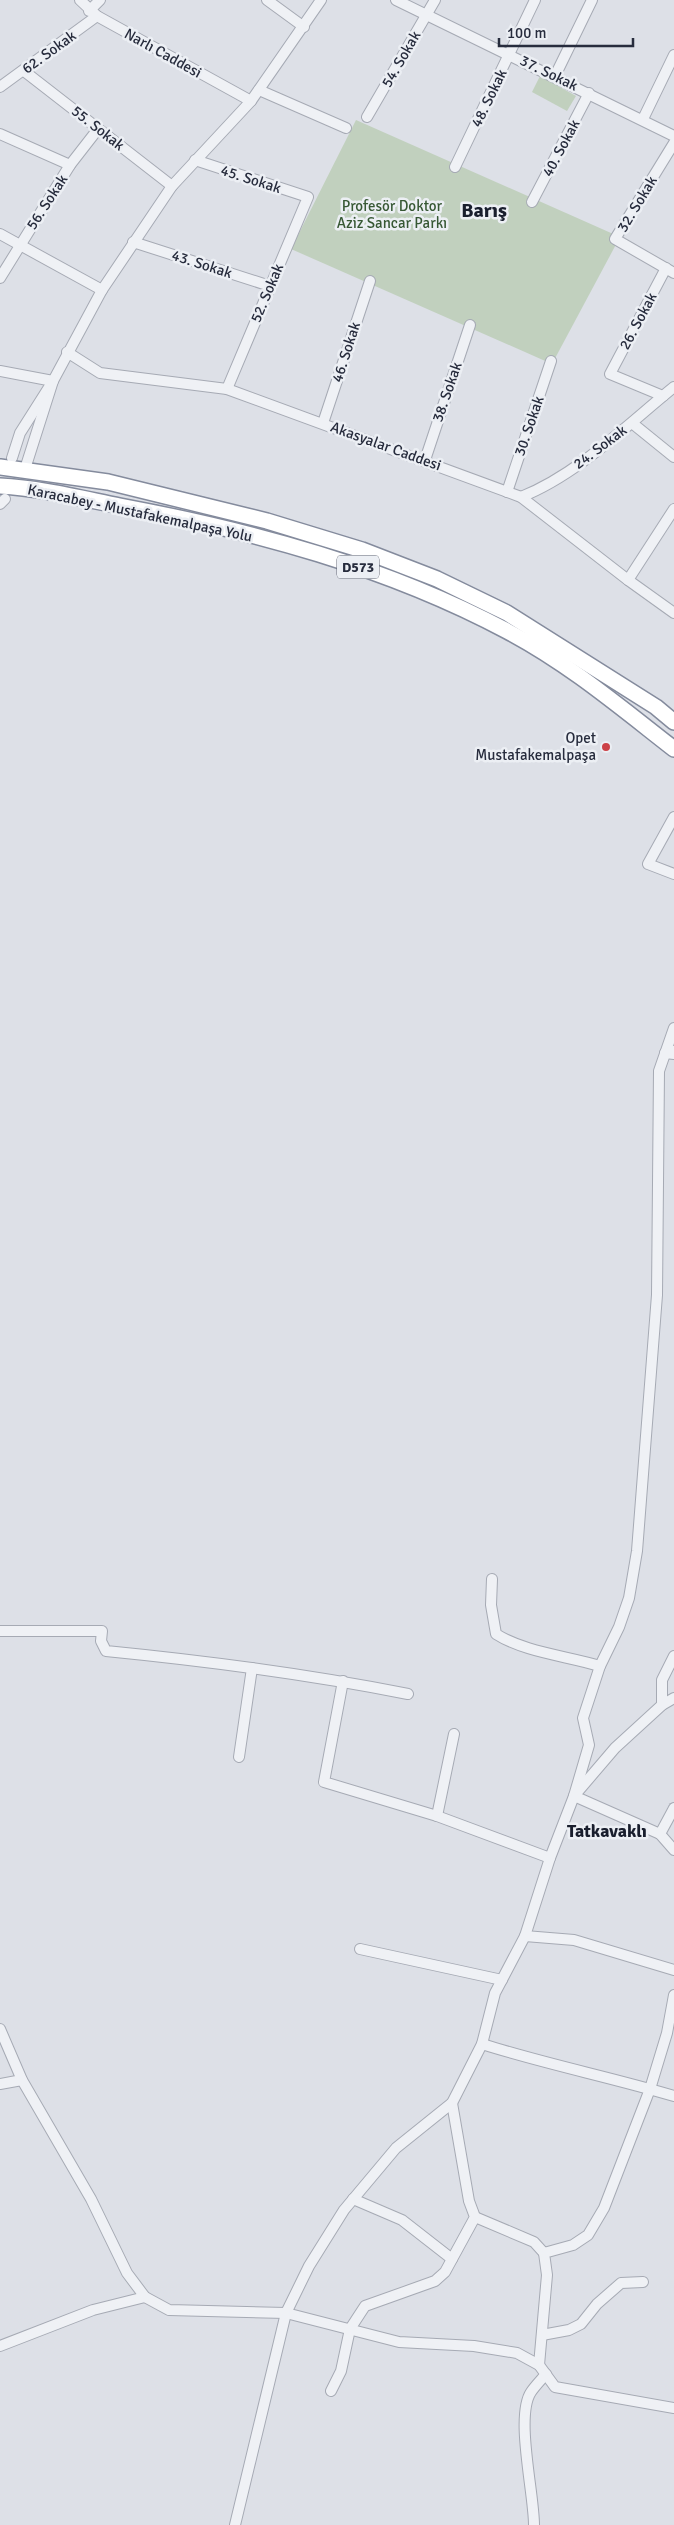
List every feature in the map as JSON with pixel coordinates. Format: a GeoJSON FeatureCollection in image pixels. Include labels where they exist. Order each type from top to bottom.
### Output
{"type":"FeatureCollection","features":[{"type":"Feature","properties":{"kind":"highway","name":"Karacabey - Mustafakemalpaşa Yolu"},"geometry":{"type":"LineString","coordinates":[[6,462],[25,469],[108,482],[267,521],[362,550],[437,579],[507,613],[656,707],[674,721]]}},
{"type":"Feature","properties":{"kind":"highway","name":"Karacabey - Mustafakemalpaşa Yolu"},"geometry":{"type":"LineString","coordinates":[[2,496],[56,494],[217,526],[329,556],[443,600],[508,631],[570,669],[674,749]]}},
{"type":"Feature","properties":{"kind":"street","name":"Narlı Caddesi"},"geometry":{"type":"LineString","coordinates":[[80,0],[93,14],[251,101]]}},
{"type":"Feature","properties":{"kind":"street","name":"62. Sokak"},"geometry":{"type":"LineString","coordinates":[[0,86],[24,71],[93,14],[100,0]]}},
{"type":"Feature","properties":{"kind":"street"},"geometry":{"type":"LineString","coordinates":[[267,0],[304,27]]}},
{"type":"Feature","properties":{"kind":"street"},"geometry":{"type":"LineString","coordinates":[[6,462],[20,433],[52,381],[102,290],[133,242],[172,186],[251,101],[321,0]]}},
{"type":"Feature","properties":{"kind":"street","name":"37. Sokak"},"geometry":{"type":"LineString","coordinates":[[396,0],[555,76],[674,136]]}},
{"type":"Feature","properties":{"kind":"street","name":"54. Sokak"},"geometry":{"type":"LineString","coordinates":[[367,117],[435,0]]}},
{"type":"Feature","properties":{"kind":"street","name":"48. Sokak"},"geometry":{"type":"LineString","coordinates":[[455,167],[535,0]]}},
{"type":"Feature","properties":{"kind":"street"},"geometry":{"type":"LineString","coordinates":[[555,76],[592,0]]}},
{"type":"Feature","properties":{"kind":"street"},"geometry":{"type":"LineString","coordinates":[[643,120],[674,55]]}},
{"type":"Feature","properties":{"kind":"street","name":"55. Sokak"},"geometry":{"type":"LineString","coordinates":[[24,71],[172,186]]}},
{"type":"Feature","properties":{"kind":"street"},"geometry":{"type":"LineString","coordinates":[[259,90],[346,128]]}},
{"type":"Feature","properties":{"kind":"street","name":"40. Sokak"},"geometry":{"type":"LineString","coordinates":[[532,202],[589,93]]}},
{"type":"Feature","properties":{"kind":"street","name":"56. Sokak"},"geometry":{"type":"LineString","coordinates":[[0,278],[70,165],[98,129]]}},
{"type":"Feature","properties":{"kind":"street"},"geometry":{"type":"LineString","coordinates":[[0,134],[70,165]]}},
{"type":"Feature","properties":{"kind":"street","name":"32. Sokak"},"geometry":{"type":"LineString","coordinates":[[670,271],[615,239],[674,143]]}},
{"type":"Feature","properties":{"kind":"street","name":"45. Sokak"},"geometry":{"type":"LineString","coordinates":[[195,160],[308,197]]}},
{"type":"Feature","properties":{"kind":"street","name":"52. Sokak"},"geometry":{"type":"LineString","coordinates":[[227,389],[308,197]]}},
{"type":"Feature","properties":{"kind":"street"},"geometry":{"type":"LineString","coordinates":[[0,234],[20,243],[102,290]]}},
{"type":"Feature","properties":{"kind":"street","name":"43. Sokak"},"geometry":{"type":"LineString","coordinates":[[133,242],[270,286]]}},
{"type":"Feature","properties":{"kind":"street","name":"26. Sokak"},"geometry":{"type":"LineString","coordinates":[[663,396],[610,374],[670,271]]}},
{"type":"Feature","properties":{"kind":"street","name":"46. Sokak"},"geometry":{"type":"LineString","coordinates":[[323,423],[370,281]]}},
{"type":"Feature","properties":{"kind":"street","name":"38. Sokak"},"geometry":{"type":"LineString","coordinates":[[425,460],[470,325]]}},
{"type":"Feature","properties":{"kind":"street","name":"Akasyalar Caddesi"},"geometry":{"type":"LineString","coordinates":[[67,352],[100,373],[227,389],[425,460],[521,497],[674,613]]}},
{"type":"Feature","properties":{"kind":"street","name":"30. Sokak"},"geometry":{"type":"LineString","coordinates":[[507,492],[551,361]]}},
{"type":"Feature","properties":{"kind":"street"},"geometry":{"type":"LineString","coordinates":[[0,371],[52,381]]}},
{"type":"Feature","properties":{"kind":"street"},"geometry":{"type":"LineString","coordinates":[[25,469],[52,381]]}},
{"type":"Feature","properties":{"kind":"street","name":"24. Sokak"},"geometry":{"type":"LineString","coordinates":[[521,497],[547,487],[632,423],[674,387]]}},
{"type":"Feature","properties":{"kind":"street"},"geometry":{"type":"LineString","coordinates":[[632,423],[674,456]]}},
{"type":"Feature","properties":{"kind":"street"},"geometry":{"type":"LineString","coordinates":[[628,580],[674,509]]}},
{"type":"Feature","properties":{"kind":"street"},"geometry":{"type":"LineString","coordinates":[[674,817],[648,864],[674,874]]}},
{"type":"Feature","properties":{"kind":"street"},"geometry":{"type":"LineString","coordinates":[[234,2525],[286,2313],[309,2266],[354,2199],[396,2148],[452,2103],[482,2044],[495,1992],[525,1936],[550,1858],[574,1796],[589,1745],[583,1718],[600,1666],[619,1627],[629,1598],[637,1551],[657,1295],[659,1071],[671,1052],[674,1028]]}},
{"type":"Feature","properties":{"kind":"street"},"geometry":{"type":"LineString","coordinates":[[492,1579],[491,1605],[496,1634],[519,1646],[570,1656],[600,1666]]}},
{"type":"Feature","properties":{"kind":"street"},"geometry":{"type":"LineString","coordinates":[[0,1630],[102,1631],[100,1641],[106,1652],[252,1668],[343,1681],[408,1694]]}},
{"type":"Feature","properties":{"kind":"street"},"geometry":{"type":"LineString","coordinates":[[662,1705],[662,1680],[674,1656]]}},
{"type":"Feature","properties":{"kind":"street"},"geometry":{"type":"LineString","coordinates":[[239,1757],[252,1668]]}},
{"type":"Feature","properties":{"kind":"street"},"geometry":{"type":"LineString","coordinates":[[343,1681],[324,1782],[436,1816],[550,1858]]}},
{"type":"Feature","properties":{"kind":"street"},"geometry":{"type":"LineString","coordinates":[[574,1796],[615,1748],[662,1705],[674,1698]]}},
{"type":"Feature","properties":{"kind":"street"},"geometry":{"type":"LineString","coordinates":[[436,1816],[454,1734]]}},
{"type":"Feature","properties":{"kind":"street"},"geometry":{"type":"LineString","coordinates":[[574,1796],[660,1834],[674,1850]]}},
{"type":"Feature","properties":{"kind":"street"},"geometry":{"type":"LineString","coordinates":[[660,1834],[674,1808]]}},
{"type":"Feature","properties":{"kind":"street"},"geometry":{"type":"LineString","coordinates":[[525,1936],[574,1940],[674,1970]]}},
{"type":"Feature","properties":{"kind":"street"},"geometry":{"type":"LineString","coordinates":[[360,1949],[502,1980]]}},
{"type":"Feature","properties":{"kind":"street"},"geometry":{"type":"LineString","coordinates":[[544,2253],[573,2246],[588,2235],[604,2208],[650,2089],[666,2033],[674,1995]]}},
{"type":"Feature","properties":{"kind":"street"},"geometry":{"type":"LineString","coordinates":[[0,2029],[22,2080],[95,2206],[127,2273],[145,2297],[169,2310],[286,2313],[399,2342],[474,2346],[517,2353],[539,2366],[555,2387],[674,2408]]}},
{"type":"Feature","properties":{"kind":"street"},"geometry":{"type":"LineString","coordinates":[[482,2044],[529,2059],[674,2096]]}},
{"type":"Feature","properties":{"kind":"street"},"geometry":{"type":"LineString","coordinates":[[0,2084],[22,2080]]}},
{"type":"Feature","properties":{"kind":"street"},"geometry":{"type":"LineString","coordinates":[[452,2103],[469,2201],[475,2217],[534,2242],[544,2253],[547,2275],[539,2366]]}},
{"type":"Feature","properties":{"kind":"street"},"geometry":{"type":"LineString","coordinates":[[354,2199],[402,2220],[452,2259]]}},
{"type":"Feature","properties":{"kind":"street"},"geometry":{"type":"LineString","coordinates":[[331,2391],[341,2371],[350,2329],[365,2306],[435,2281],[445,2272],[475,2217]]}},
{"type":"Feature","properties":{"kind":"street"},"geometry":{"type":"LineString","coordinates":[[542,2335],[569,2330],[581,2324],[597,2304],[621,2283],[643,2282]]}},
{"type":"Feature","properties":{"kind":"street"},"geometry":{"type":"LineString","coordinates":[[0,2346],[92,2310],[145,2297]]}},
{"type":"Feature","properties":{"kind":"street"},"geometry":{"type":"LineString","coordinates":[[534,2525],[534,2503],[524,2422],[529,2393],[546,2374]]}},
{"type":"Feature","properties":{"kind":"green space"},"geometry":{"type":"Polygon","coordinates":[[[540,76],[576,96],[567,111],[532,92],[540,76]]]}},
{"type":"Feature","properties":{"kind":"green space","name":"Profesör Doktor Aziz Sancar Parkı"},"geometry":{"type":"Polygon","coordinates":[[[356,120],[620,237],[552,364],[291,249],[356,120]]]}},
{"type":"Feature","properties":{"kind":"place","name":"Opet Mustafakemalpaşa"},"geometry":{"type":"Point","coordinates":[606,747]}},
{"type":"Feature","properties":{"kind":"district","name":"Barış"},"geometry":{"type":"Point","coordinates":[484,210]}},
{"type":"Feature","properties":{"kind":"district","name":"Tatkavaklı"},"geometry":{"type":"Point","coordinates":[607,1831]}}]}
